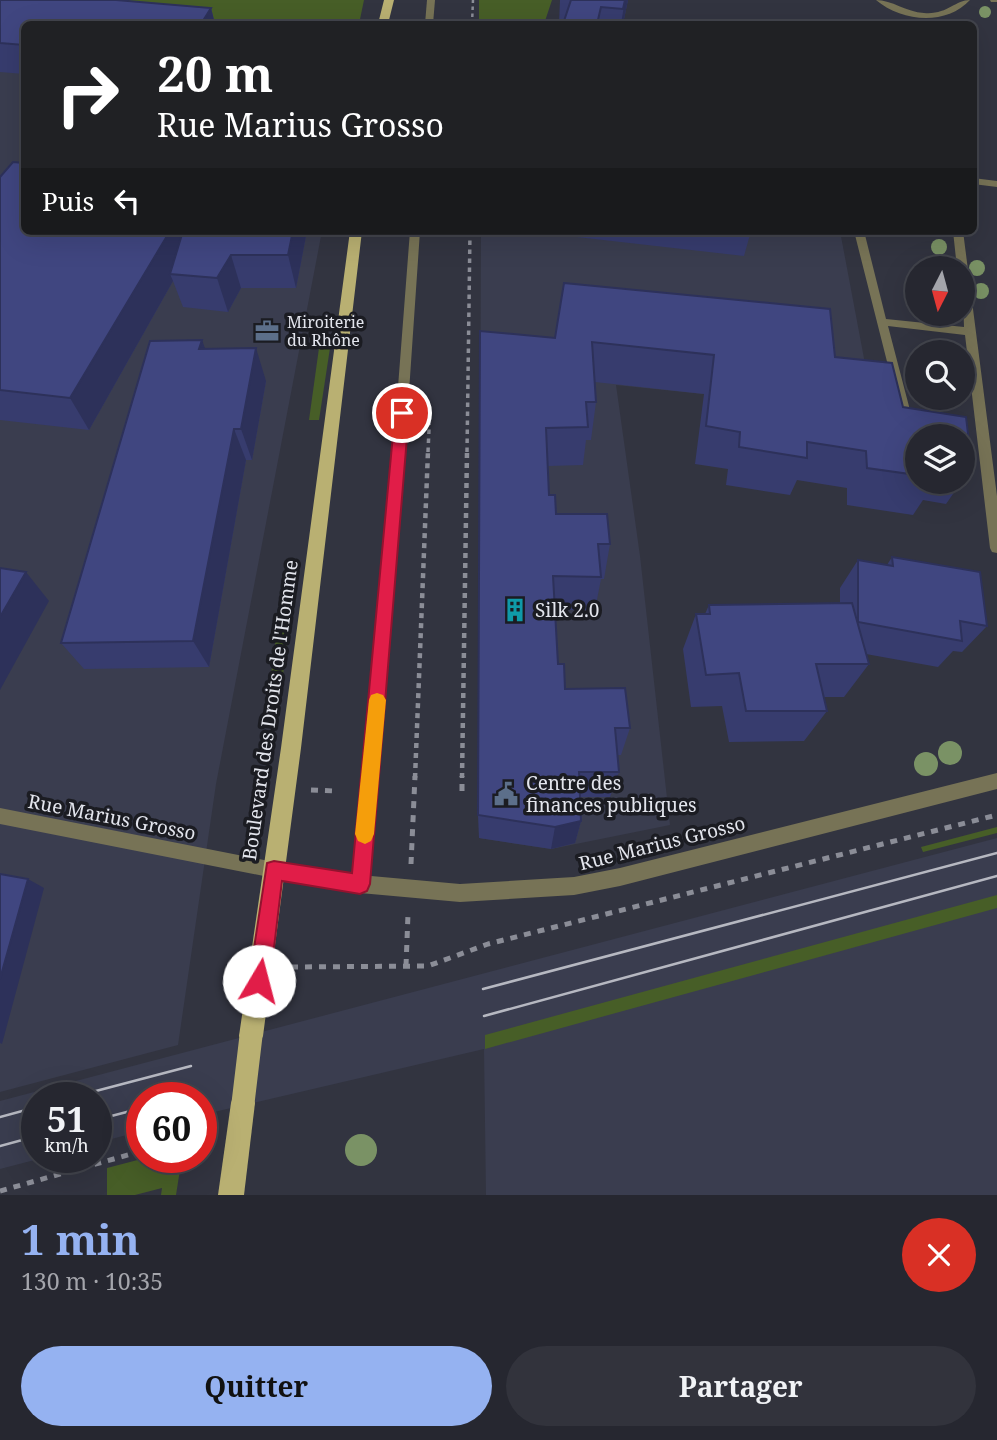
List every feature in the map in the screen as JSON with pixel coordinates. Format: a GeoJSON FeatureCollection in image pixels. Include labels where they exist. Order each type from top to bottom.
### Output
{"type":"FeatureCollection","features":[{"type":"Feature","properties":{"kind":"main road"},"geometry":{"type":"LineString","coordinates":[[384,21],[389,0]]}},
{"type":"Feature","properties":{"kind":"main road","name":"Boulevard des Droits de l'Homme"},"geometry":{"type":"LineString","coordinates":[[231,1195],[355,235]]}},
{"type":"Feature","properties":{"kind":"street"},"geometry":{"type":"LineString","coordinates":[[429,21],[431,0]]}},
{"type":"Feature","properties":{"kind":"street"},"geometry":{"type":"LineString","coordinates":[[880,0],[926,20],[952,11],[966,0]]}},
{"type":"Feature","properties":{"kind":"street"},"geometry":{"type":"LineString","coordinates":[[977,182],[997,184]]}},
{"type":"Feature","properties":{"kind":"street"},"geometry":{"type":"LineString","coordinates":[[360,884],[398,465],[415,235]]}},
{"type":"Feature","properties":{"kind":"street"},"geometry":{"type":"LineString","coordinates":[[860,235],[905,414]]}},
{"type":"Feature","properties":{"kind":"street"},"geometry":{"type":"LineString","coordinates":[[959,235],[997,548]]}},
{"type":"Feature","properties":{"kind":"street"},"geometry":{"type":"LineString","coordinates":[[881,322],[972,332]]}},
{"type":"Feature","properties":{"kind":"street","name":"Rue Marius Grosso"},"geometry":{"type":"LineString","coordinates":[[0,816],[274,870],[360,884],[460,894],[597,882],[997,781]]}},
{"type":"Feature","properties":{"kind":"path"},"geometry":{"type":"LineString","coordinates":[[472,21],[473,0]]}},
{"type":"Feature","properties":{"kind":"path"},"geometry":{"type":"LineString","coordinates":[[462,791],[470,235]]}},
{"type":"Feature","properties":{"kind":"path"},"geometry":{"type":"LineString","coordinates":[[406,966],[430,398]]}},
{"type":"Feature","properties":{"kind":"path"},"geometry":{"type":"LineString","coordinates":[[306,790],[335,790]]}},
{"type":"Feature","properties":{"kind":"path"},"geometry":{"type":"LineString","coordinates":[[261,967],[428,966],[488,944],[997,815]]}},
{"type":"Feature","properties":{"kind":"path"},"geometry":{"type":"LineString","coordinates":[[0,1191],[126,1156]]}},
{"type":"Feature","properties":{"kind":"shaded area"},"geometry":{"type":"Polygon","coordinates":[[[0,19],[21,23],[21,235],[321,235],[216,784],[178,1045],[38,1082],[21,1082],[21,1086],[0,1092],[0,19]]]}},
{"type":"Feature","properties":{"kind":"shaded area"},"geometry":{"type":"Polygon","coordinates":[[[481,235],[841,235],[876,422],[819,406],[616,385],[640,556],[670,825],[551,849],[479,838],[481,235]]]}},
{"type":"Feature","properties":{"kind":"shaded area"},"geometry":{"type":"Polygon","coordinates":[[[997,838],[997,1195],[486,1195],[484,1049],[217,1111],[217,1082],[126,1082],[126,1135],[112,1139],[112,1082],[72,1082],[997,838]]]}},
{"type":"Feature","properties":{"kind":"shaded area"},"geometry":{"type":"Polygon","coordinates":[[[21,1095],[21,1164],[0,1169],[0,1101],[21,1095]]]}},
{"type":"Feature","properties":{"kind":"green space"},"geometry":{"type":"Polygon","coordinates":[[[14,0],[364,0],[360,21],[66,21],[14,0]]]}},
{"type":"Feature","properties":{"kind":"green space"},"geometry":{"type":"Polygon","coordinates":[[[479,0],[552,0],[545,21],[479,21],[479,0]]]}},
{"type":"Feature","properties":{"kind":"green space"},"geometry":{"type":"Polygon","coordinates":[[[319,348],[330,348],[319,420],[309,420],[319,348]]]}},
{"type":"Feature","properties":{"kind":"green space"},"geometry":{"type":"Polygon","coordinates":[[[294,591],[283,675],[271,675],[282,592],[294,591]]]}},
{"type":"Feature","properties":{"kind":"green space"},"geometry":{"type":"Polygon","coordinates":[[[997,827],[997,833],[923,852],[921,847],[997,827]]]}},
{"type":"Feature","properties":{"kind":"green space"},"geometry":{"type":"Polygon","coordinates":[[[997,895],[997,908],[485,1049],[485,1035],[997,895]]]}},
{"type":"Feature","properties":{"kind":"green space"},"geometry":{"type":"Polygon","coordinates":[[[126,1163],[126,1173],[179,1173],[176,1195],[161,1195],[162,1188],[135,1195],[107,1195],[107,1173],[112,1173],[112,1167],[126,1163]]]}},
{"type":"Feature","properties":{"kind":"building"},"geometry":{"type":"Polygon","coordinates":[[[0,0],[116,0],[211,8],[203,21],[21,21],[21,45],[0,43],[0,0]]]}},
{"type":"Feature","properties":{"kind":"building"},"geometry":{"type":"Polygon","coordinates":[[[571,0],[625,0],[623,9],[601,7],[598,21],[564,21],[571,0]]]}},
{"type":"Feature","properties":{"kind":"building"},"geometry":{"type":"Polygon","coordinates":[[[13,162],[21,163],[21,235],[168,235],[70,398],[0,390],[0,177],[13,162]]]}},
{"type":"Feature","properties":{"kind":"building"},"geometry":{"type":"Polygon","coordinates":[[[182,235],[292,235],[288,255],[231,255],[217,278],[170,274],[182,235]]]}},
{"type":"Feature","properties":{"kind":"building"},"geometry":{"type":"Polygon","coordinates":[[[564,283],[830,309],[835,357],[892,363],[905,410],[966,417],[967,424],[905,424],[905,473],[867,468],[866,451],[807,442],[807,458],[739,447],[740,432],[706,426],[714,355],[592,342],[596,402],[586,402],[588,427],[546,428],[549,495],[555,495],[556,514],[607,514],[610,544],[598,544],[601,577],[553,576],[558,664],[564,664],[565,689],[625,688],[630,728],[615,728],[619,772],[579,772],[581,821],[555,827],[478,815],[480,331],[555,338],[564,283]]]}},
{"type":"Feature","properties":{"kind":"building"},"geometry":{"type":"Polygon","coordinates":[[[202,340],[199,349],[256,348],[241,429],[234,429],[193,641],[61,643],[150,341],[202,340]]]}},
{"type":"Feature","properties":{"kind":"building"},"geometry":{"type":"Polygon","coordinates":[[[892,557],[980,572],[987,626],[960,621],[962,641],[858,622],[858,560],[893,566],[892,557]]]}},
{"type":"Feature","properties":{"kind":"building"},"geometry":{"type":"Polygon","coordinates":[[[0,568],[26,572],[0,617],[0,568]]]}},
{"type":"Feature","properties":{"kind":"building"},"geometry":{"type":"Polygon","coordinates":[[[852,603],[869,664],[816,664],[827,711],[746,711],[739,673],[706,675],[696,614],[710,614],[709,605],[852,603]]]}},
{"type":"Feature","properties":{"kind":"building"},"geometry":{"type":"Polygon","coordinates":[[[0,874],[28,879],[0,979],[0,874]]]}},
{"type":"Feature","properties":{"kind":"tram line"},"geometry":{"type":"LineString","coordinates":[[483,989],[997,853]]}},
{"type":"Feature","properties":{"kind":"tram line"},"geometry":{"type":"LineString","coordinates":[[484,1016],[997,876]]}},
{"type":"Feature","properties":{"kind":"tram line"},"geometry":{"type":"LineString","coordinates":[[112,1087],[191,1066]]}},
{"type":"Feature","properties":{"kind":"tram line"},"geometry":{"type":"LineString","coordinates":[[0,1117],[21,1111]]}},
{"type":"Feature","properties":{"kind":"tram line"},"geometry":{"type":"LineString","coordinates":[[112,1116],[126,1112]]}},
{"type":"Feature","properties":{"kind":"tram line"},"geometry":{"type":"LineString","coordinates":[[0,1146],[21,1140]]}},
{"type":"Feature","properties":{"kind":"slow traffic"},"geometry":{"type":"LineString","coordinates":[[365,834],[377,700]]}},
{"type":"Feature","properties":{"kind":"place","name":"Miroiterie du Rhône"},"geometry":{"type":"Point","coordinates":[267,331]}},
{"type":"Feature","properties":{"kind":"place","name":"Silk 2.0"},"geometry":{"type":"Point","coordinates":[515,610]}},
{"type":"Feature","properties":{"kind":"place","name":"Centre des finances publiques"},"geometry":{"type":"Point","coordinates":[506,794]}},
{"type":"Feature","properties":{"kind":"route"},"geometry":{"type":"LineString","coordinates":[[259,981],[274,870],[360,884],[402,413]]}}]}
